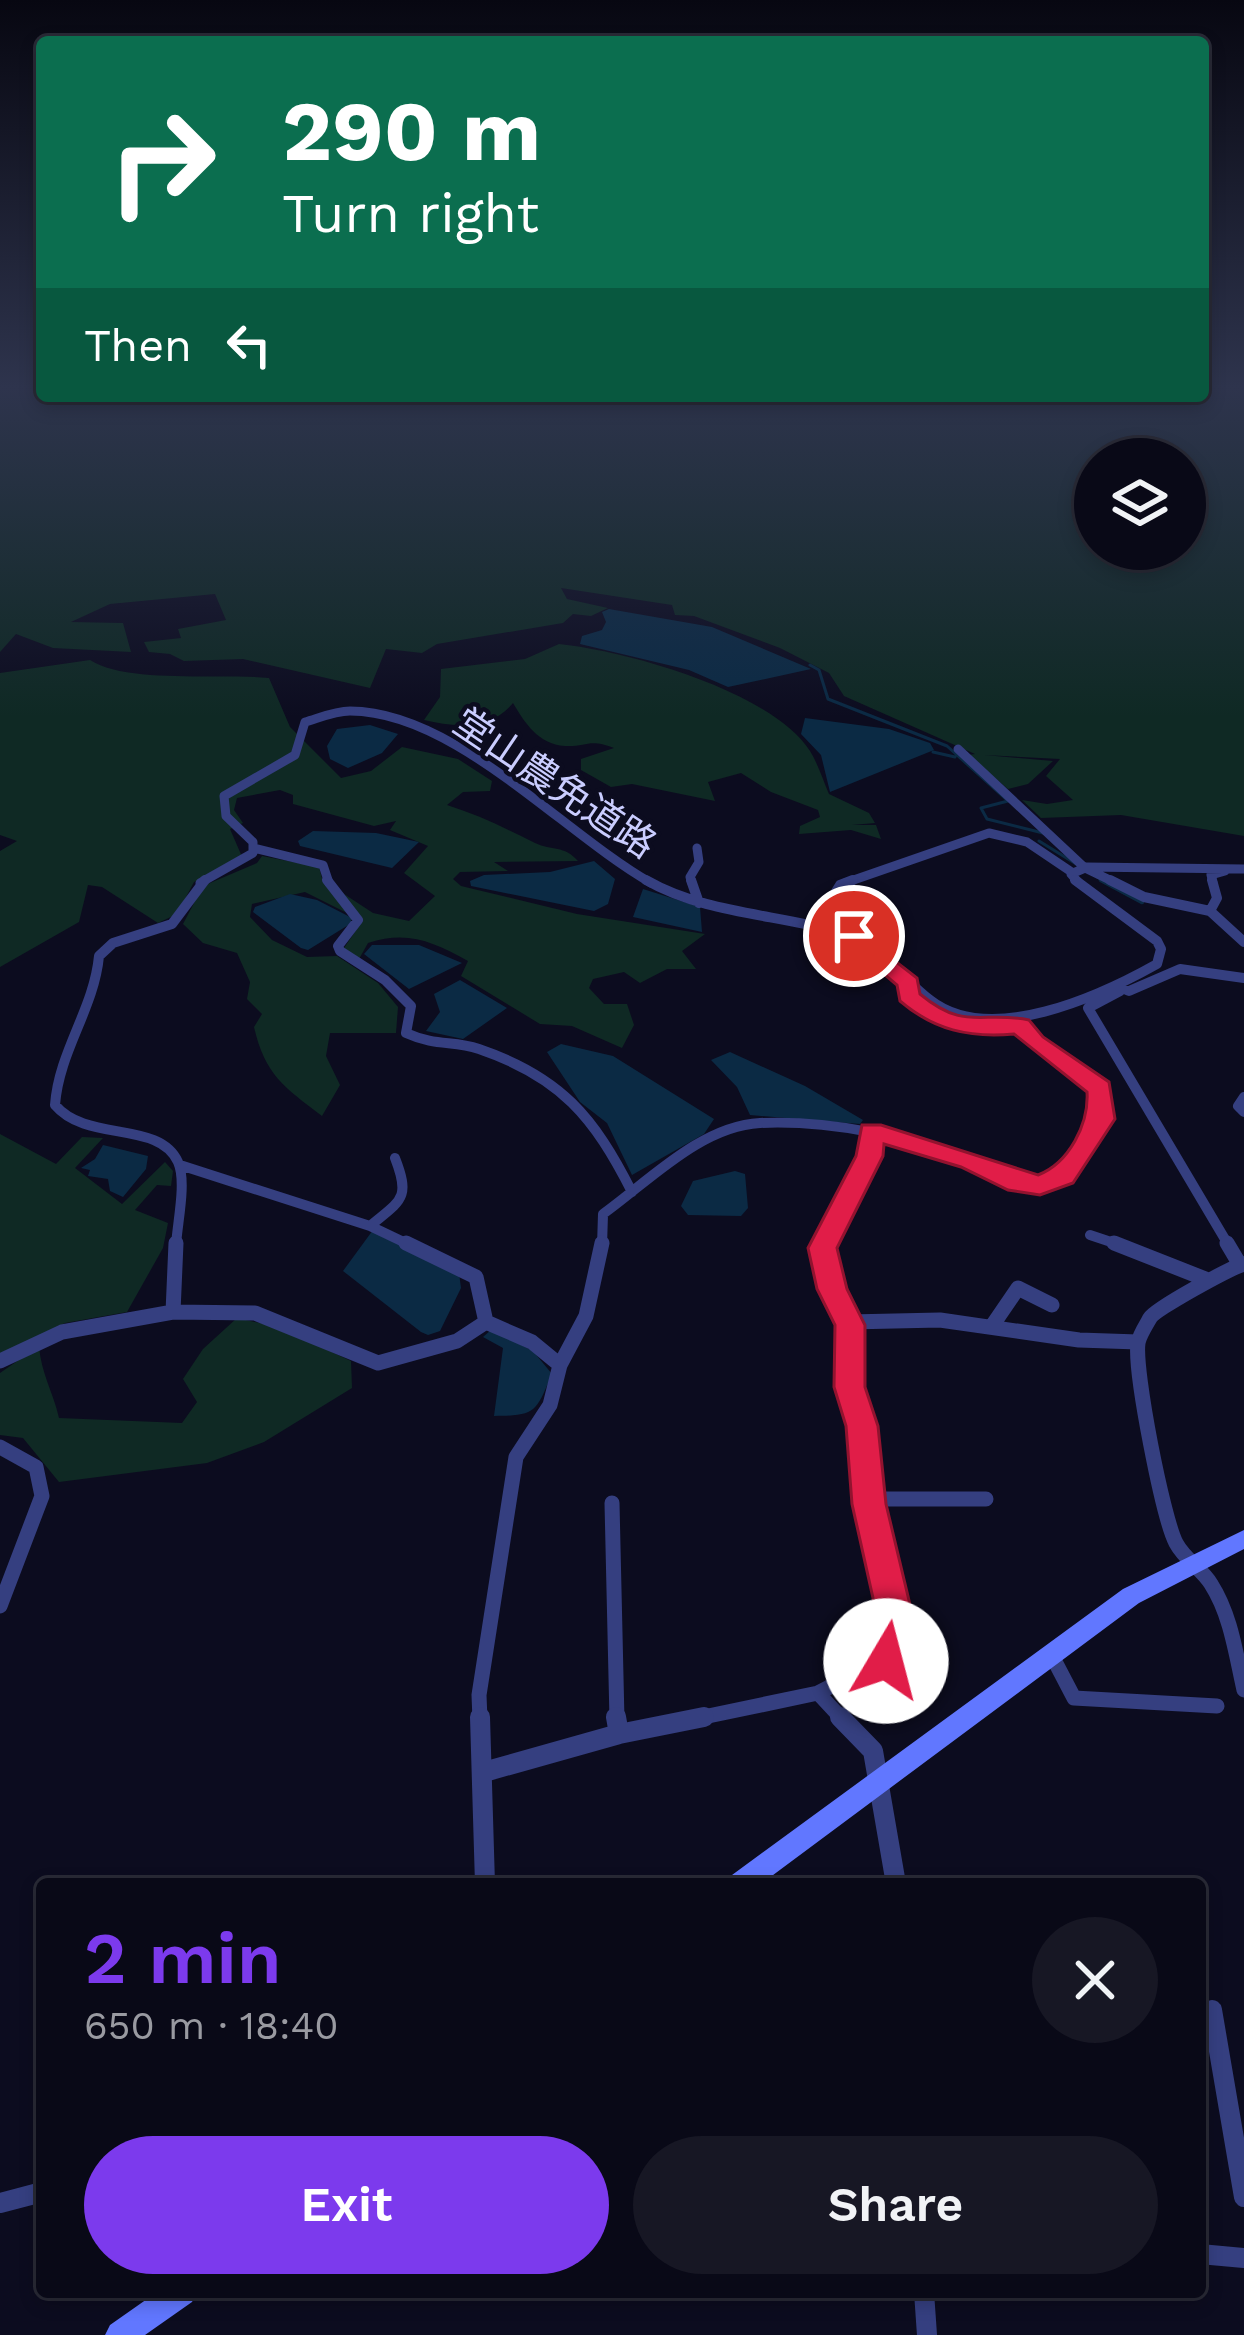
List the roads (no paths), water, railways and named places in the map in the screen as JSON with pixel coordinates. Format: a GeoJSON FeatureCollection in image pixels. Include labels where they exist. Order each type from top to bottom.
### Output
{"type":"FeatureCollection","features":[{"type":"Feature","properties":{"kind":"main road"},"geometry":{"type":"LineString","coordinates":[[749,1878],[1131,1596],[1244,1539]]}},
{"type":"Feature","properties":{"kind":"main road"},"geometry":{"type":"LineString","coordinates":[[120,2335],[173,2298]]}},
{"type":"Feature","properties":{"kind":"street","name":"堂山農免道路"},"geometry":{"type":"LineString","coordinates":[[254,848],[226,816],[224,796],[295,755],[305,722],[324,713],[354,710],[446,742],[627,871],[699,903],[857,939]]}},
{"type":"Feature","properties":{"kind":"street"},"geometry":{"type":"LineString","coordinates":[[958,749],[1079,870],[1238,869]]}},
{"type":"Feature","properties":{"kind":"street"},"geometry":{"type":"LineString","coordinates":[[1244,942],[1210,910],[1144,897],[1028,842],[986,833],[840,885],[832,898],[868,930],[857,939],[909,983],[940,1008],[980,1020],[1029,1014],[1180,969],[1244,978]]}},
{"type":"Feature","properties":{"kind":"street"},"geometry":{"type":"LineString","coordinates":[[173,1312],[180,1166],[174,1153],[148,1136],[91,1129],[68,1120],[55,1105],[57,1080],[95,989],[97,962],[104,950],[172,924],[200,883],[244,862],[254,848],[323,865],[326,879],[358,920],[338,946],[340,951],[385,980],[411,1006],[406,1034],[432,1045],[474,1047],[548,1079],[603,1136],[632,1192]]}},
{"type":"Feature","properties":{"kind":"street"},"geometry":{"type":"LineString","coordinates":[[697,848],[699,862],[690,877],[699,903]]}},
{"type":"Feature","properties":{"kind":"street"},"geometry":{"type":"LineString","coordinates":[[1210,910],[1216,898],[1211,875],[1238,869]]}},
{"type":"Feature","properties":{"kind":"street"},"geometry":{"type":"LineString","coordinates":[[1079,870],[1072,878],[1150,934],[1162,950],[1157,964],[1088,1008],[1242,1264],[1153,1312],[1138,1342],[1144,1403],[1173,1538],[1188,1564],[1210,1581],[1229,1624],[1244,1690]]}},
{"type":"Feature","properties":{"kind":"street"},"geometry":{"type":"LineString","coordinates":[[485,1878],[479,1695],[506,1507],[516,1457],[550,1406],[560,1365],[575,1345],[608,1240],[603,1214],[725,1129],[758,1123],[871,1131],[970,1160],[1018,1184],[1040,1185],[1063,1176],[1102,1119],[1100,1088],[1034,1042],[1020,1026],[979,1029],[934,1018],[908,996],[909,983]]}},
{"type":"Feature","properties":{"kind":"street"},"geometry":{"type":"LineString","coordinates":[[1244,1096],[1238,1106],[1244,1112]]}},
{"type":"Feature","properties":{"kind":"street"},"geometry":{"type":"LineString","coordinates":[[484,1772],[619,1734],[818,1693],[899,1651],[869,1504],[862,1426],[850,1387],[849,1322],[832,1289],[823,1248],[869,1156],[871,1131]]}},
{"type":"Feature","properties":{"kind":"street"},"geometry":{"type":"LineString","coordinates":[[370,1226],[403,1199],[403,1172],[395,1158]]}},
{"type":"Feature","properties":{"kind":"street"},"geometry":{"type":"LineString","coordinates":[[180,1166],[370,1226],[476,1277],[486,1322]]}},
{"type":"Feature","properties":{"kind":"street"},"geometry":{"type":"LineString","coordinates":[[1090,1235],[1208,1280]]}},
{"type":"Feature","properties":{"kind":"street"},"geometry":{"type":"LineString","coordinates":[[992,1326],[1018,1288],[1052,1305]]}},
{"type":"Feature","properties":{"kind":"street"},"geometry":{"type":"LineString","coordinates":[[0,1361],[48,1333],[90,1322],[173,1312],[255,1313],[378,1363],[457,1341],[486,1322]]}},
{"type":"Feature","properties":{"kind":"street"},"geometry":{"type":"LineString","coordinates":[[849,1322],[926,1320],[1079,1340],[1138,1342]]}},
{"type":"Feature","properties":{"kind":"street"},"geometry":{"type":"LineString","coordinates":[[486,1322],[532,1342],[560,1365]]}},
{"type":"Feature","properties":{"kind":"street"},"geometry":{"type":"LineString","coordinates":[[0,1447],[36,1467],[43,1496],[0,1606]]}},
{"type":"Feature","properties":{"kind":"street"},"geometry":{"type":"LineString","coordinates":[[869,1504],[882,1499],[986,1499]]}},
{"type":"Feature","properties":{"kind":"street"},"geometry":{"type":"LineString","coordinates":[[612,1503],[613,1699],[619,1734]]}},
{"type":"Feature","properties":{"kind":"street"},"geometry":{"type":"LineString","coordinates":[[1051,1654],[1074,1698],[1217,1706]]}},
{"type":"Feature","properties":{"kind":"street"},"geometry":{"type":"LineString","coordinates":[[818,1693],[873,1751],[895,1878]]}},
{"type":"Feature","properties":{"kind":"street"},"geometry":{"type":"LineString","coordinates":[[1212,2010],[1244,2197]]}},
{"type":"Feature","properties":{"kind":"street"},"geometry":{"type":"LineString","coordinates":[[0,2203],[36,2194]]}},
{"type":"Feature","properties":{"kind":"street"},"geometry":{"type":"LineString","coordinates":[[1206,2255],[1244,2258]]}},
{"type":"Feature","properties":{"kind":"street"},"geometry":{"type":"LineString","coordinates":[[925,2298],[928,2335]]}},
{"type":"Feature","properties":{"kind":"water"},"geometry":{"type":"Polygon","coordinates":[[[609,609],[712,627],[811,669],[728,687],[689,670],[580,644],[582,636],[602,630],[606,622],[602,612],[609,609]]]}},
{"type":"Feature","properties":{"kind":"water"},"geometry":{"type":"Polygon","coordinates":[[[805,718],[889,729],[930,743],[934,750],[830,792],[821,755],[801,734],[805,718]]]}},
{"type":"Feature","properties":{"kind":"water"},"geometry":{"type":"Polygon","coordinates":[[[370,725],[398,734],[382,753],[348,768],[330,759],[327,746],[337,729],[370,725]]]}},
{"type":"Feature","properties":{"kind":"water"},"geometry":{"type":"Polygon","coordinates":[[[313,831],[376,833],[419,842],[392,868],[300,846],[298,841],[313,831]]]}},
{"type":"Feature","properties":{"kind":"water"},"geometry":{"type":"Polygon","coordinates":[[[594,861],[615,879],[608,904],[594,911],[471,886],[470,881],[484,875],[550,872],[594,861]]]}},
{"type":"Feature","properties":{"kind":"water"},"geometry":{"type":"Polygon","coordinates":[[[643,889],[700,907],[702,932],[633,917],[643,889]]]}},
{"type":"Feature","properties":{"kind":"water"},"geometry":{"type":"Polygon","coordinates":[[[290,894],[317,900],[352,918],[350,924],[308,950],[301,948],[253,912],[255,907],[290,894]]]}},
{"type":"Feature","properties":{"kind":"water"},"geometry":{"type":"Polygon","coordinates":[[[372,945],[419,945],[462,963],[409,989],[364,954],[372,945]]]}},
{"type":"Feature","properties":{"kind":"water"},"geometry":{"type":"Polygon","coordinates":[[[460,980],[507,1008],[463,1039],[426,1031],[440,1012],[434,994],[460,980]]]}},
{"type":"Feature","properties":{"kind":"water"},"geometry":{"type":"Polygon","coordinates":[[[561,1044],[613,1056],[714,1119],[704,1134],[632,1175],[607,1123],[580,1102],[547,1052],[561,1044]]]}},
{"type":"Feature","properties":{"kind":"water"},"geometry":{"type":"Polygon","coordinates":[[[730,1052],[805,1086],[863,1120],[860,1124],[750,1115],[737,1087],[711,1060],[730,1052]]]}},
{"type":"Feature","properties":{"kind":"water"},"geometry":{"type":"Polygon","coordinates":[[[103,1145],[148,1156],[146,1169],[123,1197],[110,1191],[108,1179],[88,1176],[90,1170],[81,1168],[95,1159],[103,1145]]]}},
{"type":"Feature","properties":{"kind":"water"},"geometry":{"type":"Polygon","coordinates":[[[735,1171],[745,1174],[748,1208],[741,1216],[688,1215],[681,1206],[693,1181],[735,1171]]]}},
{"type":"Feature","properties":{"kind":"water"},"geometry":{"type":"Polygon","coordinates":[[[373,1230],[459,1273],[461,1288],[440,1331],[421,1332],[343,1271],[373,1230]]]}},
{"type":"Feature","properties":{"kind":"water"},"geometry":{"type":"Polygon","coordinates":[[[491,1330],[533,1351],[552,1374],[538,1404],[527,1412],[494,1416],[503,1348],[483,1337],[491,1330]]]}},
{"type":"Feature","properties":{"kind":"waterway"},"geometry":{"type":"LineString","coordinates":[[810,665],[819,670],[828,699],[947,746],[1008,801],[981,808],[987,819],[1043,833]]}},
{"type":"Feature","properties":{"kind":"waterway"},"geometry":{"type":"LineString","coordinates":[[933,752],[955,757]]}},
{"type":"Feature","properties":{"kind":"waterway"},"geometry":{"type":"LineString","coordinates":[[1039,841],[1107,883]]}},
{"type":"Feature","properties":{"kind":"waterway"},"geometry":{"type":"LineString","coordinates":[[1101,880],[1142,902]]}}]}
